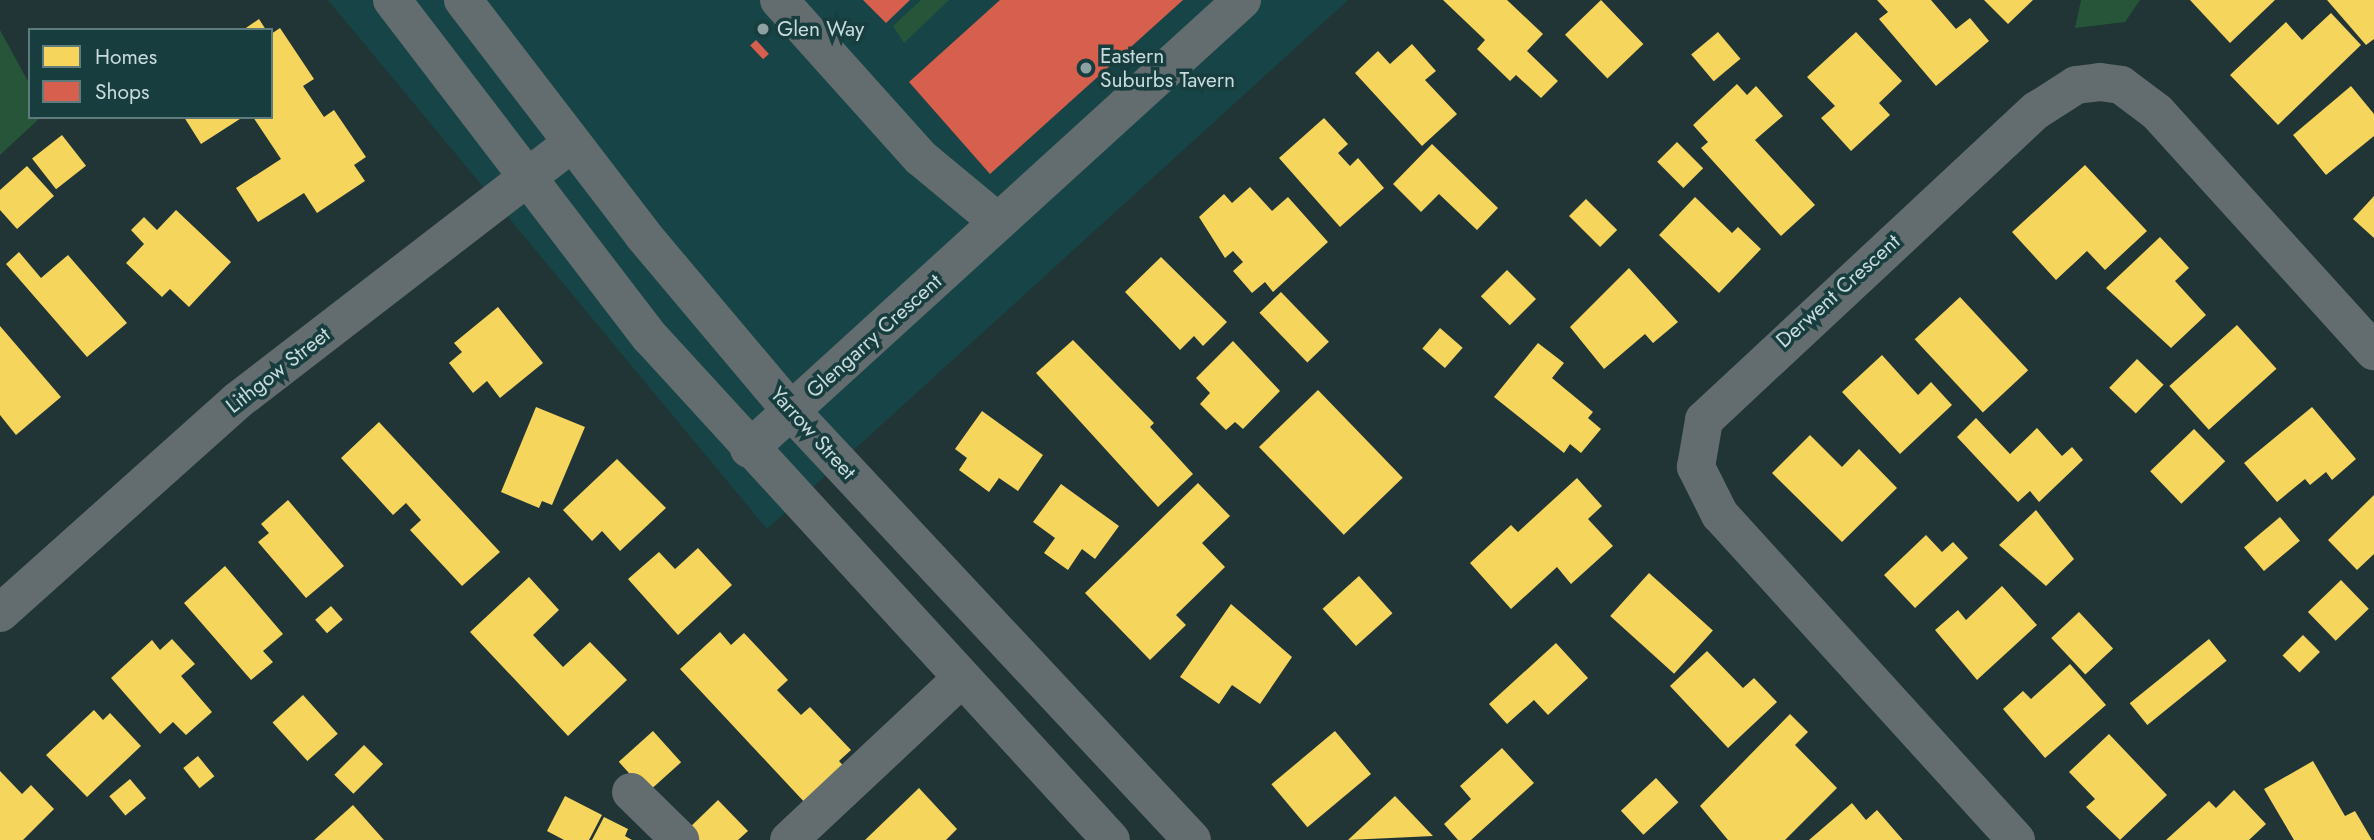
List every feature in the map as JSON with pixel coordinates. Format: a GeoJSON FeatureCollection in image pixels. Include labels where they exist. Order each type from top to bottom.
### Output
{"type":"FeatureCollection","features":[{"type":"Feature","properties":{"kind":"street"},"geometry":{"type":"LineString","coordinates":[[392,0],[526,180],[749,449],[1111,840]]}},
{"type":"Feature","properties":{"kind":"street","name":"Yarrow Street"},"geometry":{"type":"LineString","coordinates":[[463,0],[571,144],[791,411],[1192,840]]}},
{"type":"Feature","properties":{"kind":"street"},"geometry":{"type":"LineString","coordinates":[[779,0],[921,158],[998,222]]}},
{"type":"Feature","properties":{"kind":"street","name":"Glengarry Crescent"},"geometry":{"type":"LineString","coordinates":[[749,449],[1241,0]]}},
{"type":"Feature","properties":{"kind":"street","name":"Derwent Crescent"},"geometry":{"type":"LineString","coordinates":[[2016,840],[1720,514],[1696,467],[1704,420],[2036,110],[2076,86],[2099,82],[2120,85],[2157,113],[2374,351]]}},
{"type":"Feature","properties":{"kind":"street","name":"Lithgow Street"},"geometry":{"type":"LineString","coordinates":[[0,613],[237,401],[571,144]]}},
{"type":"Feature","properties":{"kind":"street"},"geometry":{"type":"LineString","coordinates":[[789,840],[961,679]]}},
{"type":"Feature","properties":{"kind":"street"},"geometry":{"type":"LineString","coordinates":[[631,792],[680,840]]}},
{"type":"Feature","properties":{"kind":"shaded area"},"geometry":{"type":"Polygon","coordinates":[[[328,0],[1348,0],[767,529],[328,0]]]}},
{"type":"Feature","properties":{"kind":"green space"},"geometry":{"type":"Polygon","coordinates":[[[921,0],[949,0],[904,43],[893,26],[921,0]]]}},
{"type":"Feature","properties":{"kind":"green space"},"geometry":{"type":"Polygon","coordinates":[[[2081,0],[2140,0],[2125,22],[2075,28],[2081,0]]]}},
{"type":"Feature","properties":{"kind":"green space"},"geometry":{"type":"Polygon","coordinates":[[[0,30],[28,81],[28,119],[39,119],[0,155],[0,30]]]}},
{"type":"Feature","properties":{"kind":"building: Homes"},"geometry":{"type":"Polygon","coordinates":[[[1443,0],[1507,0],[1543,34],[1527,51],[1558,81],[1541,98],[1516,75],[1510,81],[1477,49],[1485,40],[1443,0]]]}},
{"type":"Feature","properties":{"kind":"building: Homes"},"geometry":{"type":"Polygon","coordinates":[[[1601,0],[1643,44],[1607,79],[1565,35],[1601,0]]]}},
{"type":"Feature","properties":{"kind":"building: Homes"},"geometry":{"type":"Polygon","coordinates":[[[1877,0],[1931,0],[1956,29],[1970,18],[1989,41],[1936,86],[1879,19],[1888,12],[1877,0]]]}},
{"type":"Feature","properties":{"kind":"building: Homes"},"geometry":{"type":"Polygon","coordinates":[[[1984,0],[2033,0],[2008,24],[1984,0]]]}},
{"type":"Feature","properties":{"kind":"building: Homes"},"geometry":{"type":"Polygon","coordinates":[[[2190,0],[2275,0],[2230,43],[2190,0]]]}},
{"type":"Feature","properties":{"kind":"building: Homes"},"geometry":{"type":"Polygon","coordinates":[[[2327,0],[2374,0],[2374,39],[2366,45],[2327,0]]]}},
{"type":"Feature","properties":{"kind":"building: Homes"},"geometry":{"type":"Polygon","coordinates":[[[2331,13],[2361,45],[2278,125],[2230,75],[2286,22],[2302,40],[2331,13]]]}},
{"type":"Feature","properties":{"kind":"building: Homes"},"geometry":{"type":"Polygon","coordinates":[[[259,19],[265,28],[246,28],[259,19]]]}},
{"type":"Feature","properties":{"kind":"building: Homes"},"geometry":{"type":"Polygon","coordinates":[[[280,28],[314,79],[303,86],[324,117],[334,110],[366,157],[354,165],[365,181],[317,213],[304,193],[258,222],[236,188],[281,159],[254,119],[273,119],[273,33],[280,28]]]}},
{"type":"Feature","properties":{"kind":"building: Homes"},"geometry":{"type":"Polygon","coordinates":[[[1718,32],[1740,59],[1714,81],[1691,54],[1718,32]]]}},
{"type":"Feature","properties":{"kind":"building: Homes"},"geometry":{"type":"Polygon","coordinates":[[[1856,32],[1902,81],[1879,103],[1890,115],[1851,151],[1821,118],[1835,106],[1807,77],[1856,32]]]}},
{"type":"Feature","properties":{"kind":"building: Homes"},"geometry":{"type":"Polygon","coordinates":[[[1412,44],[1436,71],[1425,80],[1457,114],[1422,146],[1355,73],[1378,51],[1390,64],[1412,44]]]}},
{"type":"Feature","properties":{"kind":"building: Homes"},"geometry":{"type":"Polygon","coordinates":[[[1737,84],[1747,95],[1756,86],[1783,116],[1755,140],[1815,205],[1781,236],[1701,148],[1708,142],[1693,125],[1737,84]]]}},
{"type":"Feature","properties":{"kind":"building: Homes"},"geometry":{"type":"Polygon","coordinates":[[[2351,86],[2374,114],[2374,136],[2326,175],[2293,135],[2351,86]]]}},
{"type":"Feature","properties":{"kind":"building: Homes"},"geometry":{"type":"Polygon","coordinates":[[[1324,118],[1348,144],[1338,153],[1350,166],[1358,158],[1384,188],[1340,227],[1279,158],[1324,118]]]}},
{"type":"Feature","properties":{"kind":"building: Homes"},"geometry":{"type":"Polygon","coordinates":[[[185,119],[240,119],[201,144],[185,119]]]}},
{"type":"Feature","properties":{"kind":"building: Homes"},"geometry":{"type":"Polygon","coordinates":[[[62,135],[86,166],[56,189],[32,158],[62,135]]]}},
{"type":"Feature","properties":{"kind":"building: Homes"},"geometry":{"type":"Polygon","coordinates":[[[1677,142],[1703,168],[1683,188],[1657,162],[1677,142]]]}},
{"type":"Feature","properties":{"kind":"building: Homes"},"geometry":{"type":"Polygon","coordinates":[[[1432,144],[1498,208],[1477,230],[1439,194],[1421,212],[1393,184],[1432,144]]]}},
{"type":"Feature","properties":{"kind":"building: Homes"},"geometry":{"type":"Polygon","coordinates":[[[2085,165],[2147,231],[2105,270],[2087,251],[2056,280],[2012,232],[2085,165]]]}},
{"type":"Feature","properties":{"kind":"building: Homes"},"geometry":{"type":"Polygon","coordinates":[[[27,166],[54,196],[17,229],[0,210],[0,190],[27,166]]]}},
{"type":"Feature","properties":{"kind":"building: Homes"},"geometry":{"type":"Polygon","coordinates":[[[1250,187],[1272,211],[1288,197],[1328,242],[1273,292],[1265,282],[1252,293],[1233,271],[1243,262],[1233,251],[1225,258],[1199,217],[1224,194],[1232,203],[1250,187]]]}},
{"type":"Feature","properties":{"kind":"building: Homes"},"geometry":{"type":"Polygon","coordinates":[[[2374,196],[2374,238],[2353,219],[2374,196]]]}},
{"type":"Feature","properties":{"kind":"building: Homes"},"geometry":{"type":"Polygon","coordinates":[[[1695,197],[1732,233],[1738,227],[1761,249],[1719,293],[1659,235],[1695,197]]]}},
{"type":"Feature","properties":{"kind":"building: Homes"},"geometry":{"type":"Polygon","coordinates":[[[1586,199],[1617,230],[1600,247],[1569,216],[1586,199]]]}},
{"type":"Feature","properties":{"kind":"building: Homes"},"geometry":{"type":"Polygon","coordinates":[[[176,210],[231,262],[189,307],[170,289],[162,297],[126,263],[144,244],[131,230],[144,217],[157,230],[176,210]]]}},
{"type":"Feature","properties":{"kind":"building: Homes"},"geometry":{"type":"Polygon","coordinates":[[[2160,237],[2189,268],[2175,281],[2206,315],[2171,348],[2106,288],[2160,237]]]}},
{"type":"Feature","properties":{"kind":"building: Homes"},"geometry":{"type":"Polygon","coordinates":[[[19,252],[41,278],[68,255],[127,323],[87,357],[6,264],[19,252]]]}},
{"type":"Feature","properties":{"kind":"building: Homes"},"geometry":{"type":"Polygon","coordinates":[[[1161,257],[1227,322],[1203,346],[1194,336],[1180,350],[1125,292],[1161,257]]]}},
{"type":"Feature","properties":{"kind":"building: Homes"},"geometry":{"type":"Polygon","coordinates":[[[1629,268],[1678,322],[1653,343],[1645,334],[1604,369],[1570,327],[1629,268]]]}},
{"type":"Feature","properties":{"kind":"building: Homes"},"geometry":{"type":"Polygon","coordinates":[[[1507,270],[1536,299],[1510,325],[1481,296],[1507,270]]]}},
{"type":"Feature","properties":{"kind":"building: Homes"},"geometry":{"type":"Polygon","coordinates":[[[1281,292],[1329,342],[1307,362],[1259,313],[1281,292]]]}},
{"type":"Feature","properties":{"kind":"building: Homes"},"geometry":{"type":"Polygon","coordinates":[[[1960,297],[2028,370],[1983,412],[1915,339],[1960,297]]]}},
{"type":"Feature","properties":{"kind":"building: Homes"},"geometry":{"type":"Polygon","coordinates":[[[498,307],[543,363],[500,398],[487,381],[473,393],[449,363],[462,352],[454,343],[498,307]]]}},
{"type":"Feature","properties":{"kind":"building: Homes"},"geometry":{"type":"Polygon","coordinates":[[[2237,325],[2276,369],[2209,430],[2169,386],[2237,325]]]}},
{"type":"Feature","properties":{"kind":"building: Homes"},"geometry":{"type":"Polygon","coordinates":[[[0,326],[61,397],[16,435],[0,415],[0,326]]]}},
{"type":"Feature","properties":{"kind":"building: Homes"},"geometry":{"type":"Polygon","coordinates":[[[1440,328],[1463,348],[1445,368],[1422,348],[1440,328]]]}},
{"type":"Feature","properties":{"kind":"building: Homes"},"geometry":{"type":"Polygon","coordinates":[[[1073,340],[1154,423],[1150,427],[1193,474],[1158,507],[1036,373],[1073,340]]]}},
{"type":"Feature","properties":{"kind":"building: Homes"},"geometry":{"type":"Polygon","coordinates":[[[1233,341],[1280,391],[1243,429],[1235,422],[1226,430],[1200,404],[1210,393],[1196,378],[1233,341]]]}},
{"type":"Feature","properties":{"kind":"building: Homes"},"geometry":{"type":"Polygon","coordinates":[[[1538,343],[1564,363],[1552,378],[1593,412],[1588,418],[1601,429],[1581,453],[1570,444],[1564,453],[1494,397],[1538,343]]]}},
{"type":"Feature","properties":{"kind":"building: Homes"},"geometry":{"type":"Polygon","coordinates":[[[1882,355],[1918,395],[1931,382],[1952,405],[1900,454],[1842,392],[1882,355]]]}},
{"type":"Feature","properties":{"kind":"building: Homes"},"geometry":{"type":"Polygon","coordinates":[[[2137,359],[2164,385],[2136,413],[2109,388],[2137,359]]]}},
{"type":"Feature","properties":{"kind":"building: Homes"},"geometry":{"type":"Polygon","coordinates":[[[1318,390],[1403,478],[1344,535],[1259,447],[1318,390]]]}},
{"type":"Feature","properties":{"kind":"building: Homes"},"geometry":{"type":"Polygon","coordinates":[[[536,407],[585,427],[552,505],[542,501],[539,508],[501,492],[536,407]]]}},
{"type":"Feature","properties":{"kind":"building: Homes"},"geometry":{"type":"Polygon","coordinates":[[[2312,407],[2356,459],[2332,480],[2326,472],[2310,485],[2305,479],[2277,502],[2244,463],[2312,407]]]}},
{"type":"Feature","properties":{"kind":"building: Homes"},"geometry":{"type":"Polygon","coordinates":[[[982,411],[1043,455],[1018,491],[999,478],[989,492],[959,470],[967,458],[955,449],[982,411]]]}},
{"type":"Feature","properties":{"kind":"building: Homes"},"geometry":{"type":"Polygon","coordinates":[[[1976,418],[2010,454],[2037,428],[2062,456],[2072,447],[2083,460],[2039,502],[2030,491],[2018,502],[1957,437],[1976,418]]]}},
{"type":"Feature","properties":{"kind":"building: Homes"},"geometry":{"type":"Polygon","coordinates":[[[379,422],[500,552],[462,586],[410,530],[421,520],[406,503],[393,515],[341,458],[379,422]]]}},
{"type":"Feature","properties":{"kind":"building: Homes"},"geometry":{"type":"Polygon","coordinates":[[[2194,429],[2225,461],[2181,504],[2150,471],[2194,429]]]}},
{"type":"Feature","properties":{"kind":"building: Homes"},"geometry":{"type":"Polygon","coordinates":[[[1810,435],[1842,467],[1859,449],[1897,488],[1842,542],[1772,473],[1810,435]]]}},
{"type":"Feature","properties":{"kind":"building: Homes"},"geometry":{"type":"Polygon","coordinates":[[[617,459],[666,508],[620,551],[602,531],[592,541],[563,510],[617,459]]]}},
{"type":"Feature","properties":{"kind":"building: Homes"},"geometry":{"type":"Polygon","coordinates":[[[1577,478],[1602,506],[1588,519],[1613,546],[1571,584],[1557,567],[1511,609],[1470,563],[1511,525],[1518,532],[1577,478]]]}},
{"type":"Feature","properties":{"kind":"building: Homes"},"geometry":{"type":"Polygon","coordinates":[[[1198,483],[1230,516],[1202,543],[1225,567],[1176,615],[1186,625],[1150,660],[1085,593],[1198,483]]]}},
{"type":"Feature","properties":{"kind":"building: Homes"},"geometry":{"type":"Polygon","coordinates":[[[1061,484],[1119,526],[1095,559],[1082,549],[1068,570],[1044,553],[1055,538],[1033,522],[1061,484]]]}},
{"type":"Feature","properties":{"kind":"building: Homes"},"geometry":{"type":"Polygon","coordinates":[[[2374,495],[2374,554],[2357,570],[2328,540],[2374,495]]]}},
{"type":"Feature","properties":{"kind":"building: Homes"},"geometry":{"type":"Polygon","coordinates":[[[288,500],[344,566],[306,598],[258,542],[269,533],[261,524],[288,500]]]}},
{"type":"Feature","properties":{"kind":"building: Homes"},"geometry":{"type":"Polygon","coordinates":[[[2036,510],[2074,559],[2046,586],[1999,545],[2036,510]]]}},
{"type":"Feature","properties":{"kind":"building: Homes"},"geometry":{"type":"Polygon","coordinates":[[[2280,517],[2300,541],[2264,571],[2244,547],[2280,517]]]}},
{"type":"Feature","properties":{"kind":"building: Homes"},"geometry":{"type":"Polygon","coordinates":[[[1926,535],[1942,552],[1953,542],[1968,558],[1915,608],[1884,575],[1926,535]]]}},
{"type":"Feature","properties":{"kind":"building: Homes"},"geometry":{"type":"Polygon","coordinates":[[[698,548],[732,585],[678,635],[628,579],[659,552],[675,569],[698,548]]]}},
{"type":"Feature","properties":{"kind":"building: Homes"},"geometry":{"type":"Polygon","coordinates":[[[225,566],[283,634],[263,651],[273,662],[251,680],[184,603],[225,566]]]}},
{"type":"Feature","properties":{"kind":"building: Homes"},"geometry":{"type":"Polygon","coordinates":[[[1649,573],[1713,631],[1674,674],[1610,616],[1649,573]]]}},
{"type":"Feature","properties":{"kind":"building: Homes"},"geometry":{"type":"Polygon","coordinates":[[[1359,576],[1392,613],[1356,646],[1323,609],[1359,576]]]}},
{"type":"Feature","properties":{"kind":"building: Homes"},"geometry":{"type":"Polygon","coordinates":[[[529,577],[559,610],[533,635],[563,667],[590,642],[627,680],[568,736],[470,632],[529,577]]]}},
{"type":"Feature","properties":{"kind":"building: Homes"},"geometry":{"type":"Polygon","coordinates":[[[2341,580],[2369,609],[2336,641],[2308,612],[2341,580]]]}},
{"type":"Feature","properties":{"kind":"building: Homes"},"geometry":{"type":"Polygon","coordinates":[[[2002,586],[2037,625],[1977,680],[1935,630],[1958,610],[1966,620],[2002,586]]]}},
{"type":"Feature","properties":{"kind":"building: Homes"},"geometry":{"type":"Polygon","coordinates":[[[1231,604],[1292,657],[1260,704],[1232,685],[1219,704],[1180,677],[1231,604]]]}},
{"type":"Feature","properties":{"kind":"building: Homes"},"geometry":{"type":"Polygon","coordinates":[[[331,606],[343,620],[327,633],[315,620],[331,606]]]}},
{"type":"Feature","properties":{"kind":"building: Homes"},"geometry":{"type":"Polygon","coordinates":[[[2079,612],[2113,649],[2085,674],[2051,638],[2079,612]]]}},
{"type":"Feature","properties":{"kind":"building: Homes"},"geometry":{"type":"Polygon","coordinates":[[[720,632],[731,645],[744,633],[788,680],[777,690],[801,715],[810,707],[851,750],[839,761],[847,770],[808,806],[680,669],[720,632]]]}},
{"type":"Feature","properties":{"kind":"building: Homes"},"geometry":{"type":"Polygon","coordinates":[[[2303,635],[2320,652],[2299,672],[2282,656],[2303,635]]]}},
{"type":"Feature","properties":{"kind":"building: Homes"},"geometry":{"type":"Polygon","coordinates":[[[172,639],[195,664],[181,676],[212,712],[186,735],[173,722],[160,734],[111,678],[152,640],[160,650],[172,639]]]}},
{"type":"Feature","properties":{"kind":"building: Homes"},"geometry":{"type":"Polygon","coordinates":[[[2209,639],[2227,661],[2147,725],[2130,703],[2209,639]]]}},
{"type":"Feature","properties":{"kind":"building: Homes"},"geometry":{"type":"Polygon","coordinates":[[[1556,643],[1588,678],[1548,715],[1534,700],[1507,724],[1489,704],[1556,643]]]}},
{"type":"Feature","properties":{"kind":"building: Homes"},"geometry":{"type":"Polygon","coordinates":[[[1707,651],[1743,688],[1754,678],[1777,702],[1728,748],[1670,686],[1707,651]]]}},
{"type":"Feature","properties":{"kind":"building: Homes"},"geometry":{"type":"Polygon","coordinates":[[[2070,664],[2106,705],[2045,758],[2003,709],[2023,691],[2031,699],[2070,664]]]}},
{"type":"Feature","properties":{"kind":"building: Homes"},"geometry":{"type":"Polygon","coordinates":[[[303,695],[338,734],[307,761],[273,722],[303,695]]]}},
{"type":"Feature","properties":{"kind":"building: Homes"},"geometry":{"type":"Polygon","coordinates":[[[94,710],[103,720],[110,713],[141,746],[87,797],[46,755],[94,710]]]}},
{"type":"Feature","properties":{"kind":"building: Homes"},"geometry":{"type":"Polygon","coordinates":[[[1790,714],[1808,732],[1795,745],[1837,788],[1785,840],[1728,840],[1700,806],[1790,714]]]}},
{"type":"Feature","properties":{"kind":"building: Homes"},"geometry":{"type":"Polygon","coordinates":[[[653,731],[681,762],[647,793],[619,762],[653,731]]]}},
{"type":"Feature","properties":{"kind":"building: Homes"},"geometry":{"type":"Polygon","coordinates":[[[1335,731],[1371,774],[1307,827],[1271,784],[1335,731]]]}},
{"type":"Feature","properties":{"kind":"building: Homes"},"geometry":{"type":"Polygon","coordinates":[[[2109,734],[2167,795],[2120,840],[2086,807],[2095,799],[2069,772],[2109,734]]]}},
{"type":"Feature","properties":{"kind":"building: Homes"},"geometry":{"type":"Polygon","coordinates":[[[364,745],[383,764],[353,794],[334,775],[364,745]]]}},
{"type":"Feature","properties":{"kind":"building: Homes"},"geometry":{"type":"Polygon","coordinates":[[[1502,748],[1534,783],[1471,840],[1458,840],[1444,824],[1471,799],[1460,786],[1502,748]]]}},
{"type":"Feature","properties":{"kind":"building: Homes"},"geometry":{"type":"Polygon","coordinates":[[[198,756],[214,776],[200,788],[183,768],[198,756]]]}},
{"type":"Feature","properties":{"kind":"building: Homes"},"geometry":{"type":"Polygon","coordinates":[[[2313,761],[2345,816],[2355,811],[2372,840],[2294,840],[2264,789],[2313,761]]]}},
{"type":"Feature","properties":{"kind":"building: Homes"},"geometry":{"type":"Polygon","coordinates":[[[0,771],[22,794],[31,785],[54,809],[23,840],[0,840],[0,771]]]}},
{"type":"Feature","properties":{"kind":"building: Homes"},"geometry":{"type":"Polygon","coordinates":[[[1656,778],[1679,802],[1643,835],[1621,811],[1656,778]]]}},
{"type":"Feature","properties":{"kind":"building: Homes"},"geometry":{"type":"Polygon","coordinates":[[[130,779],[146,798],[125,816],[109,796],[130,779]]]}},
{"type":"Feature","properties":{"kind":"building: Homes"},"geometry":{"type":"Polygon","coordinates":[[[919,788],[957,829],[946,840],[865,840],[919,788]]]}},
{"type":"Feature","properties":{"kind":"building: Homes"},"geometry":{"type":"Polygon","coordinates":[[[2234,790],[2266,824],[2249,840],[2166,840],[2209,801],[2216,808],[2234,790]]]}},
{"type":"Feature","properties":{"kind":"building: Homes"},"geometry":{"type":"Polygon","coordinates":[[[565,796],[602,815],[589,840],[564,840],[547,831],[565,796]]]}},
{"type":"Feature","properties":{"kind":"building: Homes"},"geometry":{"type":"Polygon","coordinates":[[[1395,796],[1433,836],[1348,840],[1395,796]]]}},
{"type":"Feature","properties":{"kind":"building: Homes"},"geometry":{"type":"Polygon","coordinates":[[[718,800],[748,831],[738,840],[693,840],[685,832],[718,800]]]}},
{"type":"Feature","properties":{"kind":"building: Homes"},"geometry":{"type":"Polygon","coordinates":[[[1852,803],[1866,820],[1877,810],[1903,840],[1809,840],[1852,803]]]}},
{"type":"Feature","properties":{"kind":"building: Homes"},"geometry":{"type":"Polygon","coordinates":[[[353,805],[384,840],[314,840],[353,805]]]}},
{"type":"Feature","properties":{"kind":"building: Homes"},"geometry":{"type":"Polygon","coordinates":[[[604,817],[628,829],[625,836],[632,840],[592,840],[604,817]]]}},
{"type":"Feature","properties":{"kind":"building: Shops"},"geometry":{"type":"Polygon","coordinates":[[[863,0],[910,0],[886,23],[863,0]]]}},
{"type":"Feature","properties":{"kind":"building: Shops"},"geometry":{"type":"Polygon","coordinates":[[[1000,0],[1183,0],[990,174],[909,82],[1000,0]]]}},
{"type":"Feature","properties":{"kind":"building: Shops"},"geometry":{"type":"Polygon","coordinates":[[[756,40],[769,54],[763,59],[750,45],[756,40]]]}},
{"type":"Feature","properties":{"kind":"place","name":"Glen Way"},"geometry":{"type":"Point","coordinates":[763,29]}},
{"type":"Feature","properties":{"kind":"place","name":"Eastern Suburbs Tavern"},"geometry":{"type":"Point","coordinates":[1086,68]}}]}
